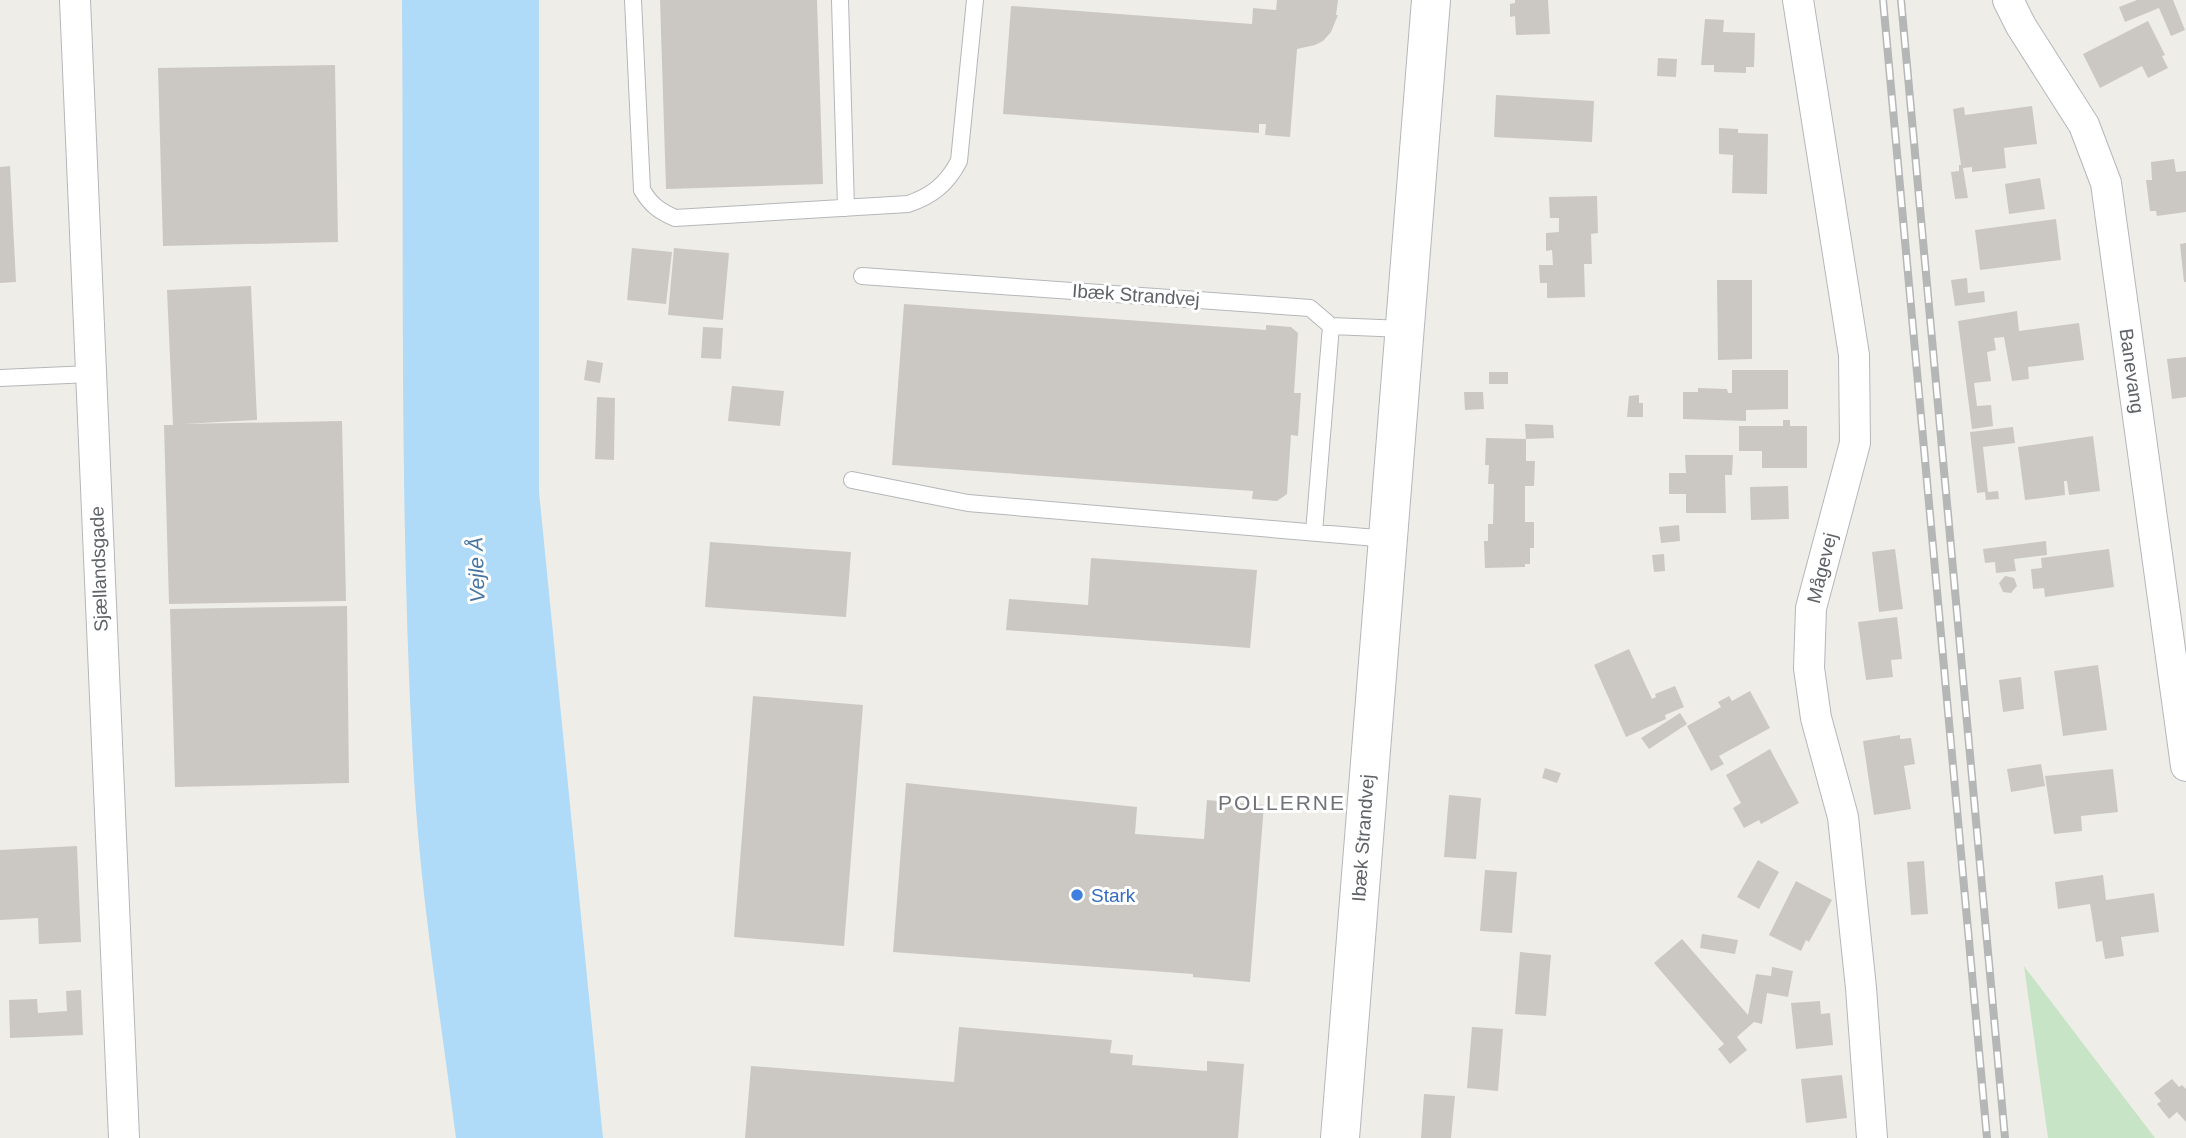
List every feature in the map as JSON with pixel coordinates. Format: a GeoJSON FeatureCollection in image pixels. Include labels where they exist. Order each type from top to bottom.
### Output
{"type":"FeatureCollection","features":[{"type":"Feature","properties":{"kind":"street","name":"Sjællandsgade"},"geometry":{"type":"LineString","coordinates":[[75,0],[124,1138]]}},
{"type":"Feature","properties":{"kind":"street","name":"Ibæk Strandvej"},"geometry":{"type":"LineString","coordinates":[[1340,1138],[1431,0]]}},
{"type":"Feature","properties":{"kind":"street","name":"Mågevej"},"geometry":{"type":"LineString","coordinates":[[1798,0],[1853,355],[1855,443],[1811,608],[1809,668],[1816,718],[1843,817],[1861,988],[1872,1138]]}},
{"type":"Feature","properties":{"kind":"street","name":"Banevang"},"geometry":{"type":"LineString","coordinates":[[2008,0],[2021,26],[2084,125],[2106,183],[2186,766]]}},
{"type":"Feature","properties":{"kind":"lane"},"geometry":{"type":"LineString","coordinates":[[633,0],[642,190],[650,204],[675,218],[908,204],[935,192],[950,178],[959,161],[975,0]]}},
{"type":"Feature","properties":{"kind":"lane"},"geometry":{"type":"LineString","coordinates":[[840,0],[846,208]]}},
{"type":"Feature","properties":{"kind":"lane","name":"Ibæk Strandvej"},"geometry":{"type":"LineString","coordinates":[[862,276],[1310,308],[1331,326]]}},
{"type":"Feature","properties":{"kind":"lane"},"geometry":{"type":"LineString","coordinates":[[1314,532],[1331,326],[1404,329]]}},
{"type":"Feature","properties":{"kind":"lane"},"geometry":{"type":"LineString","coordinates":[[0,378],[90,374]]}},
{"type":"Feature","properties":{"kind":"lane"},"geometry":{"type":"LineString","coordinates":[[852,480],[968,503],[1389,538]]}},
{"type":"Feature","properties":{"kind":"green space"},"geometry":{"type":"Polygon","coordinates":[[[2024,966],[2155,1138],[2048,1138],[2024,966]]]}},
{"type":"Feature","properties":{"kind":"water","name":"Vejle Å"},"geometry":{"type":"Polygon","coordinates":[[[402,0],[539,0],[539,492],[603,1138],[456,1138],[421,869],[409,682],[403,390],[402,0]]]}},
{"type":"Feature","properties":{"kind":"building"},"geometry":{"type":"Polygon","coordinates":[[[660,0],[817,0],[823,184],[666,189],[660,0]]]}},
{"type":"Feature","properties":{"kind":"building"},"geometry":{"type":"Polygon","coordinates":[[[1277,0],[1338,0],[1338,15],[1331,32],[1315,45],[1297,49],[1290,137],[1265,135],[1266,124],[1259,124],[1259,133],[1003,114],[1011,6],[1252,24],[1253,8],[1276,10],[1277,0]]]}},
{"type":"Feature","properties":{"kind":"building"},"geometry":{"type":"Polygon","coordinates":[[[1515,0],[1548,0],[1550,34],[1516,35],[1515,16],[1510,17],[1510,4],[1515,3],[1515,0]]]}},
{"type":"Feature","properties":{"kind":"building"},"geometry":{"type":"Polygon","coordinates":[[[2137,0],[2173,0],[2185,30],[2171,36],[2159,8],[2125,22],[2119,7],[2137,0]]]}},
{"type":"Feature","properties":{"kind":"building"},"geometry":{"type":"Polygon","coordinates":[[[1705,19],[1724,20],[1723,32],[1755,33],[1754,67],[1746,67],[1746,73],[1714,72],[1714,65],[1701,65],[1705,19]]]}},
{"type":"Feature","properties":{"kind":"building"},"geometry":{"type":"Polygon","coordinates":[[[2148,21],[2165,55],[2162,56],[2168,68],[2148,78],[2142,66],[2100,88],[2083,54],[2148,21]]]}},
{"type":"Feature","properties":{"kind":"building"},"geometry":{"type":"Polygon","coordinates":[[[1658,58],[1677,59],[1676,77],[1657,76],[1658,58]]]}},
{"type":"Feature","properties":{"kind":"building"},"geometry":{"type":"Polygon","coordinates":[[[335,65],[338,242],[163,246],[158,68],[335,65]]]}},
{"type":"Feature","properties":{"kind":"building"},"geometry":{"type":"Polygon","coordinates":[[[1496,95],[1594,101],[1592,142],[1494,137],[1496,95]]]}},
{"type":"Feature","properties":{"kind":"building"},"geometry":{"type":"Polygon","coordinates":[[[2032,106],[2037,144],[2004,148],[2006,168],[1972,172],[1972,167],[1963,168],[1968,198],[1955,199],[1951,172],[1959,171],[1961,165],[1953,109],[1964,107],[1965,115],[2032,106]]]}},
{"type":"Feature","properties":{"kind":"building"},"geometry":{"type":"Polygon","coordinates":[[[1719,128],[1738,129],[1738,133],[1768,134],[1767,194],[1732,193],[1733,155],[1719,154],[1719,128]]]}},
{"type":"Feature","properties":{"kind":"building"},"geometry":{"type":"Polygon","coordinates":[[[2174,159],[2176,172],[2186,171],[2186,212],[2157,216],[2156,211],[2150,211],[2146,180],[2152,180],[2151,162],[2174,159]]]}},
{"type":"Feature","properties":{"kind":"building"},"geometry":{"type":"Polygon","coordinates":[[[10,166],[16,282],[0,283],[0,167],[10,166]]]}},
{"type":"Feature","properties":{"kind":"building"},"geometry":{"type":"Polygon","coordinates":[[[2040,178],[2045,209],[2009,214],[2005,184],[2040,178]]]}},
{"type":"Feature","properties":{"kind":"building"},"geometry":{"type":"Polygon","coordinates":[[[1597,196],[1598,233],[1591,234],[1592,264],[1584,264],[1585,297],[1547,298],[1547,283],[1540,283],[1539,265],[1553,265],[1552,250],[1546,251],[1546,233],[1559,232],[1559,218],[1550,218],[1549,197],[1597,196]]]}},
{"type":"Feature","properties":{"kind":"building"},"geometry":{"type":"Polygon","coordinates":[[[2056,219],[2061,260],[1980,270],[1975,230],[2056,219]]]}},
{"type":"Feature","properties":{"kind":"building"},"geometry":{"type":"Polygon","coordinates":[[[2186,243],[2186,282],[2184,282],[2180,244],[2186,243]]]}},
{"type":"Feature","properties":{"kind":"building"},"geometry":{"type":"Polygon","coordinates":[[[632,248],[672,252],[666,304],[627,300],[632,248]]]}},
{"type":"Feature","properties":{"kind":"building"},"geometry":{"type":"Polygon","coordinates":[[[674,248],[729,253],[723,320],[668,315],[674,248]]]}},
{"type":"Feature","properties":{"kind":"building"},"geometry":{"type":"Polygon","coordinates":[[[1967,278],[1968,293],[1984,291],[1985,302],[1955,306],[1951,280],[1967,278]]]}},
{"type":"Feature","properties":{"kind":"building"},"geometry":{"type":"Polygon","coordinates":[[[1717,280],[1752,280],[1752,359],[1718,360],[1717,280]]]}},
{"type":"Feature","properties":{"kind":"building"},"geometry":{"type":"Polygon","coordinates":[[[251,286],[257,420],[183,424],[342,421],[346,601],[169,604],[164,425],[173,425],[167,290],[251,286]]]}},
{"type":"Feature","properties":{"kind":"building"},"geometry":{"type":"Polygon","coordinates":[[[904,304],[1266,330],[1266,325],[1291,327],[1298,333],[1294,393],[1301,393],[1298,436],[1291,435],[1287,494],[1277,501],[1252,499],[1253,491],[892,465],[904,304]]]}},
{"type":"Feature","properties":{"kind":"building"},"geometry":{"type":"Polygon","coordinates":[[[2017,311],[2019,331],[2079,323],[2084,360],[2028,367],[2029,379],[2012,381],[2004,337],[1994,338],[1996,350],[1987,352],[1991,381],[1974,383],[1977,406],[1991,405],[1993,426],[1972,429],[1958,321],[2017,311]]]}},
{"type":"Feature","properties":{"kind":"building"},"geometry":{"type":"Polygon","coordinates":[[[703,327],[723,328],[721,359],[701,358],[703,327]]]}},
{"type":"Feature","properties":{"kind":"building"},"geometry":{"type":"Polygon","coordinates":[[[2186,357],[2186,397],[2172,399],[2167,359],[2186,357]]]}},
{"type":"Feature","properties":{"kind":"building"},"geometry":{"type":"Polygon","coordinates":[[[587,360],[603,363],[600,383],[584,380],[587,360]]]}},
{"type":"Feature","properties":{"kind":"building"},"geometry":{"type":"Polygon","coordinates":[[[1732,370],[1788,370],[1788,409],[1746,410],[1746,421],[1683,419],[1683,392],[1698,392],[1698,388],[1727,389],[1728,393],[1732,393],[1732,370]]]}},
{"type":"Feature","properties":{"kind":"building"},"geometry":{"type":"Polygon","coordinates":[[[1489,372],[1508,372],[1508,384],[1489,384],[1489,372]]]}},
{"type":"Feature","properties":{"kind":"building"},"geometry":{"type":"Polygon","coordinates":[[[732,386],[784,391],[780,426],[728,421],[732,386]]]}},
{"type":"Feature","properties":{"kind":"building"},"geometry":{"type":"Polygon","coordinates":[[[1464,392],[1483,392],[1484,409],[1465,410],[1464,392]]]}},
{"type":"Feature","properties":{"kind":"building"},"geometry":{"type":"Polygon","coordinates":[[[1639,395],[1639,403],[1643,403],[1643,417],[1627,417],[1629,396],[1639,395]]]}},
{"type":"Feature","properties":{"kind":"building"},"geometry":{"type":"Polygon","coordinates":[[[597,397],[615,398],[614,460],[595,459],[597,397]]]}},
{"type":"Feature","properties":{"kind":"building"},"geometry":{"type":"Polygon","coordinates":[[[1783,420],[1790,420],[1790,426],[1807,426],[1807,468],[1762,468],[1762,451],[1739,451],[1739,426],[1783,426],[1783,420]]]}},
{"type":"Feature","properties":{"kind":"building"},"geometry":{"type":"Polygon","coordinates":[[[1525,424],[1553,425],[1554,438],[1526,439],[1525,424]]]}},
{"type":"Feature","properties":{"kind":"building"},"geometry":{"type":"Polygon","coordinates":[[[2013,427],[2015,443],[1983,447],[1988,492],[1998,491],[1999,499],[1986,500],[1985,492],[1977,493],[1970,432],[2013,427]]]}},
{"type":"Feature","properties":{"kind":"building"},"geometry":{"type":"Polygon","coordinates":[[[2093,436],[2100,491],[2069,495],[2067,481],[2064,481],[2065,495],[2025,500],[2018,447],[2093,436]]]}},
{"type":"Feature","properties":{"kind":"building"},"geometry":{"type":"Polygon","coordinates":[[[1486,438],[1526,439],[1526,461],[1535,461],[1534,486],[1525,486],[1525,522],[1534,522],[1534,548],[1530,548],[1530,564],[1525,564],[1525,567],[1485,568],[1484,541],[1488,541],[1488,524],[1493,524],[1494,484],[1488,484],[1489,465],[1485,465],[1486,438]]]}},
{"type":"Feature","properties":{"kind":"building"},"geometry":{"type":"Polygon","coordinates":[[[1685,455],[1733,455],[1732,475],[1725,475],[1726,513],[1686,513],[1686,494],[1669,494],[1669,473],[1686,473],[1685,455]]]}},
{"type":"Feature","properties":{"kind":"building"},"geometry":{"type":"Polygon","coordinates":[[[1788,486],[1789,519],[1751,520],[1750,487],[1788,486]]]}},
{"type":"Feature","properties":{"kind":"building"},"geometry":{"type":"Polygon","coordinates":[[[1679,525],[1680,541],[1661,543],[1659,527],[1679,525]]]}},
{"type":"Feature","properties":{"kind":"building"},"geometry":{"type":"Polygon","coordinates":[[[2046,541],[2047,555],[2014,559],[2016,571],[1996,573],[1995,562],[1985,563],[1983,549],[2046,541]]]}},
{"type":"Feature","properties":{"kind":"building"},"geometry":{"type":"Polygon","coordinates":[[[710,542],[851,552],[846,617],[705,607],[710,542]]]}},
{"type":"Feature","properties":{"kind":"building"},"geometry":{"type":"Polygon","coordinates":[[[1895,549],[1903,609],[1879,612],[1872,552],[1895,549]]]}},
{"type":"Feature","properties":{"kind":"building"},"geometry":{"type":"Polygon","coordinates":[[[2109,549],[2114,587],[2045,597],[2044,588],[2033,589],[2031,569],[2042,568],[2041,558],[2109,549]]]}},
{"type":"Feature","properties":{"kind":"building"},"geometry":{"type":"Polygon","coordinates":[[[1664,554],[1665,571],[1654,572],[1652,555],[1664,554]]]}},
{"type":"Feature","properties":{"kind":"building"},"geometry":{"type":"Polygon","coordinates":[[[1091,558],[1257,570],[1250,648],[1006,630],[1009,599],[1088,605],[1091,558]]]}},
{"type":"Feature","properties":{"kind":"building"},"geometry":{"type":"Polygon","coordinates":[[[2005,576],[2014,578],[2017,586],[2011,593],[2003,592],[1999,583],[2005,576]]]}},
{"type":"Feature","properties":{"kind":"building"},"geometry":{"type":"Polygon","coordinates":[[[347,606],[349,783],[175,787],[170,609],[347,606]]]}},
{"type":"Feature","properties":{"kind":"building"},"geometry":{"type":"Polygon","coordinates":[[[1897,617],[1902,659],[1891,660],[1893,677],[1866,680],[1858,622],[1897,617]]]}},
{"type":"Feature","properties":{"kind":"building"},"geometry":{"type":"Polygon","coordinates":[[[1629,649],[1652,699],[1656,697],[1655,694],[1675,686],[1684,707],[1665,715],[1666,719],[1626,737],[1594,665],[1629,649]]]}},
{"type":"Feature","properties":{"kind":"building"},"geometry":{"type":"Polygon","coordinates":[[[2098,665],[2107,730],[2063,736],[2054,671],[2098,665]]]}},
{"type":"Feature","properties":{"kind":"building"},"geometry":{"type":"Polygon","coordinates":[[[2021,677],[2024,709],[2003,712],[1999,680],[2021,677]]]}},
{"type":"Feature","properties":{"kind":"building"},"geometry":{"type":"Polygon","coordinates":[[[1750,691],[1770,728],[1719,756],[1724,764],[1711,771],[1687,726],[1721,707],[1718,702],[1729,696],[1732,701],[1750,691]]]}},
{"type":"Feature","properties":{"kind":"building"},"geometry":{"type":"Polygon","coordinates":[[[753,696],[863,705],[844,946],[734,937],[753,696]]]}},
{"type":"Feature","properties":{"kind":"building"},"geometry":{"type":"Polygon","coordinates":[[[1680,713],[1687,724],[1649,749],[1641,738],[1680,713]]]}},
{"type":"Feature","properties":{"kind":"building"},"geometry":{"type":"Polygon","coordinates":[[[1900,735],[1900,739],[1911,738],[1915,764],[1904,766],[1911,809],[1874,815],[1863,741],[1900,735]]]}},
{"type":"Feature","properties":{"kind":"building"},"geometry":{"type":"Polygon","coordinates":[[[1770,749],[1799,803],[1761,824],[1759,820],[1744,828],[1733,808],[1741,803],[1726,775],[1770,749]]]}},
{"type":"Feature","properties":{"kind":"building"},"geometry":{"type":"Polygon","coordinates":[[[2041,764],[2045,786],[2011,792],[2007,769],[2041,764]]]}},
{"type":"Feature","properties":{"kind":"building"},"geometry":{"type":"Polygon","coordinates":[[[1545,768],[1561,773],[1557,783],[1542,778],[1545,768]]]}},
{"type":"Feature","properties":{"kind":"building"},"geometry":{"type":"Polygon","coordinates":[[[2113,769],[2118,812],[2081,816],[2082,831],[2054,834],[2045,776],[2113,769]]]}},
{"type":"Feature","properties":{"kind":"building","name":"Stark"},"geometry":{"type":"Polygon","coordinates":[[[906,783],[1137,807],[1135,834],[1204,839],[1207,800],[1264,805],[1250,982],[1193,977],[1193,974],[893,952],[906,783]]]}},
{"type":"Feature","properties":{"kind":"building"},"geometry":{"type":"Polygon","coordinates":[[[1449,795],[1481,798],[1476,859],[1444,857],[1449,795]]]}},
{"type":"Feature","properties":{"kind":"building"},"geometry":{"type":"Polygon","coordinates":[[[77,846],[81,942],[39,944],[38,918],[0,920],[0,850],[77,846]]]}},
{"type":"Feature","properties":{"kind":"building"},"geometry":{"type":"Polygon","coordinates":[[[1758,860],[1779,872],[1759,909],[1737,897],[1758,860]]]}},
{"type":"Feature","properties":{"kind":"building"},"geometry":{"type":"Polygon","coordinates":[[[1924,861],[1928,914],[1911,915],[1907,862],[1924,861]]]}},
{"type":"Feature","properties":{"kind":"building"},"geometry":{"type":"Polygon","coordinates":[[[1485,870],[1517,872],[1512,933],[1480,931],[1485,870]]]}},
{"type":"Feature","properties":{"kind":"building"},"geometry":{"type":"Polygon","coordinates":[[[2103,875],[2106,900],[2154,893],[2159,932],[2121,937],[2124,956],[2105,959],[2102,941],[2096,942],[2090,904],[2058,909],[2055,882],[2103,875]]]}},
{"type":"Feature","properties":{"kind":"building"},"geometry":{"type":"Polygon","coordinates":[[[1796,881],[1832,900],[1809,942],[1806,940],[1801,951],[1769,935],[1796,881]]]}},
{"type":"Feature","properties":{"kind":"building"},"geometry":{"type":"Polygon","coordinates":[[[1702,934],[1738,940],[1735,954],[1700,948],[1702,934]]]}},
{"type":"Feature","properties":{"kind":"building"},"geometry":{"type":"Polygon","coordinates":[[[1682,939],[1748,1015],[1756,974],[1771,976],[1772,967],[1793,971],[1788,997],[1767,993],[1762,1024],[1754,1022],[1737,1037],[1747,1050],[1730,1064],[1718,1049],[1724,1044],[1654,963],[1682,939]]]}},
{"type":"Feature","properties":{"kind":"building"},"geometry":{"type":"Polygon","coordinates":[[[1520,952],[1551,955],[1546,1016],[1515,1014],[1520,952]]]}},
{"type":"Feature","properties":{"kind":"building"},"geometry":{"type":"Polygon","coordinates":[[[81,990],[83,1035],[10,1038],[9,1000],[37,999],[38,1013],[67,1011],[66,991],[81,990]]]}},
{"type":"Feature","properties":{"kind":"building"},"geometry":{"type":"Polygon","coordinates":[[[1820,1001],[1821,1014],[1830,1013],[1833,1045],[1796,1049],[1791,1003],[1820,1001]]]}},
{"type":"Feature","properties":{"kind":"building"},"geometry":{"type":"Polygon","coordinates":[[[959,1027],[1112,1040],[1110,1053],[1133,1055],[1132,1065],[1207,1071],[1207,1061],[1244,1064],[1238,1138],[745,1138],[751,1066],[954,1082],[959,1027]]]}},
{"type":"Feature","properties":{"kind":"building"},"geometry":{"type":"Polygon","coordinates":[[[1472,1027],[1503,1029],[1498,1091],[1467,1088],[1472,1027]]]}},
{"type":"Feature","properties":{"kind":"building"},"geometry":{"type":"Polygon","coordinates":[[[1842,1075],[1847,1118],[1806,1123],[1801,1079],[1842,1075]]]}},
{"type":"Feature","properties":{"kind":"building"},"geometry":{"type":"Polygon","coordinates":[[[2172,1079],[2179,1087],[2182,1085],[2186,1089],[2186,1122],[2177,1112],[2169,1119],[2157,1104],[2161,1101],[2154,1093],[2172,1079]]]}},
{"type":"Feature","properties":{"kind":"building"},"geometry":{"type":"Polygon","coordinates":[[[1424,1094],[1455,1096],[1451,1138],[1421,1138],[1424,1094]]]}},
{"type":"Feature","properties":{"kind":"railway"},"geometry":{"type":"LineString","coordinates":[[1883,0],[1987,1138]]}},
{"type":"Feature","properties":{"kind":"railway"},"geometry":{"type":"LineString","coordinates":[[1901,0],[2005,1138]]}},
{"type":"Feature","properties":{"kind":"place","name":"Stark"},"geometry":{"type":"Point","coordinates":[1077,895]}},
{"type":"Feature","properties":{"kind":"district","name":"POLLERNE"},"geometry":{"type":"Point","coordinates":[1282,802]}}]}
